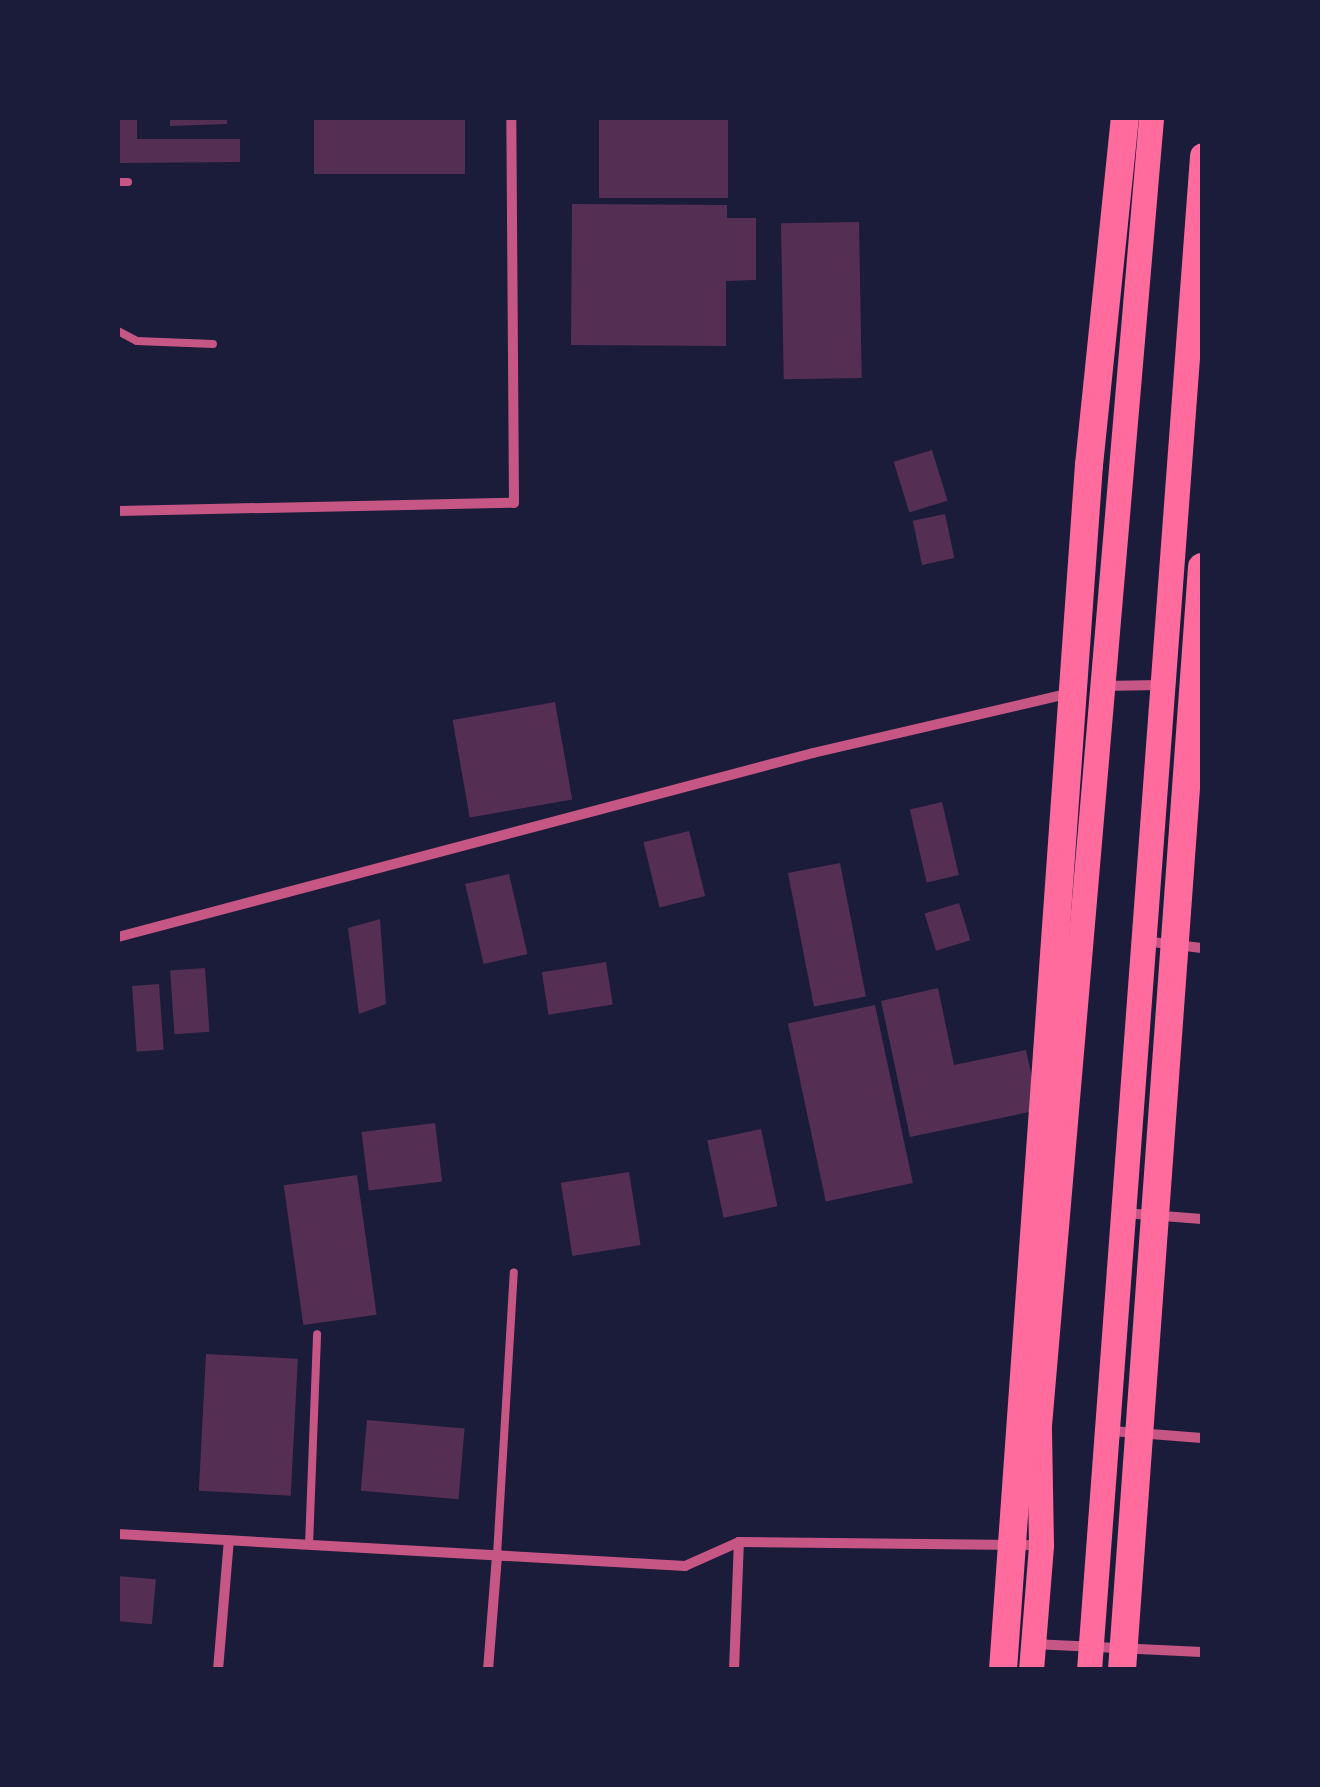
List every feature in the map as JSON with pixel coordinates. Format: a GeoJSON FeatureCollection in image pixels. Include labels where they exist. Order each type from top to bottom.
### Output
{"type":"FeatureCollection","features":[{"type":"Feature","properties":{"kind":"highway"},"geometry":{"type":"LineString","coordinates":[[1003,1670],[1088,465],[1125,118]]}},
{"type":"Feature","properties":{"kind":"highway"},"geometry":{"type":"LineString","coordinates":[[1122,1670],[1202,567]]}},
{"type":"Feature","properties":{"kind":"main road"},"geometry":{"type":"LineString","coordinates":[[1032,1657],[1041,1544],[1039,1425],[1150,118]]}},
{"type":"Feature","properties":{"kind":"main road"},"geometry":{"type":"LineString","coordinates":[[1090,1670],[1112,1431],[1123,1213],[1161,684],[1191,430],[1202,155]]}},
{"type":"Feature","properties":{"kind":"street"},"geometry":{"type":"LineString","coordinates":[[118,511],[514,504],[511,118]]}},
{"type":"Feature","properties":{"kind":"street"},"geometry":{"type":"LineString","coordinates":[[118,937],[813,753],[1102,686],[1161,684]]}},
{"type":"Feature","properties":{"kind":"street"},"geometry":{"type":"LineString","coordinates":[[1144,941],[1202,948]]}},
{"type":"Feature","properties":{"kind":"street"},"geometry":{"type":"LineString","coordinates":[[1123,1213],[1202,1219]]}},
{"type":"Feature","properties":{"kind":"street"},"geometry":{"type":"LineString","coordinates":[[1112,1431],[1202,1438]]}},
{"type":"Feature","properties":{"kind":"street"},"geometry":{"type":"LineString","coordinates":[[118,1534],[685,1566],[739,1542],[1041,1544]]}},
{"type":"Feature","properties":{"kind":"street"},"geometry":{"type":"LineString","coordinates":[[218,1670],[230,1540]]}},
{"type":"Feature","properties":{"kind":"street"},"geometry":{"type":"LineString","coordinates":[[734,1670],[739,1542]]}},
{"type":"Feature","properties":{"kind":"street"},"geometry":{"type":"LineString","coordinates":[[488,1670],[497,1556]]}},
{"type":"Feature","properties":{"kind":"street"},"geometry":{"type":"LineString","coordinates":[[1032,1657],[1092,1643],[1202,1652]]}},
{"type":"Feature","properties":{"kind":"lane"},"geometry":{"type":"LineString","coordinates":[[118,182],[128,182]]}},
{"type":"Feature","properties":{"kind":"lane"},"geometry":{"type":"LineString","coordinates":[[118,331],[137,341],[213,344]]}},
{"type":"Feature","properties":{"kind":"lane"},"geometry":{"type":"LineString","coordinates":[[497,1556],[514,1273]]}},
{"type":"Feature","properties":{"kind":"lane"},"geometry":{"type":"LineString","coordinates":[[309,1545],[317,1334]]}},
{"type":"Feature","properties":{"kind":"building"},"geometry":{"type":"Polygon","coordinates":[[[118,118],[137,118],[137,139],[240,139],[240,162],[118,163],[118,118]]]}},
{"type":"Feature","properties":{"kind":"building"},"geometry":{"type":"Polygon","coordinates":[[[170,118],[227,118],[227,124],[170,126],[170,118]]]}},
{"type":"Feature","properties":{"kind":"building"},"geometry":{"type":"Polygon","coordinates":[[[314,118],[465,118],[465,174],[314,174],[314,118]]]}},
{"type":"Feature","properties":{"kind":"building"},"geometry":{"type":"Polygon","coordinates":[[[599,118],[728,118],[728,198],[599,198],[599,118]]]}},
{"type":"Feature","properties":{"kind":"building"},"geometry":{"type":"Polygon","coordinates":[[[572,204],[727,205],[727,218],[756,218],[756,280],[726,281],[726,346],[571,345],[572,204]]]}},
{"type":"Feature","properties":{"kind":"building"},"geometry":{"type":"Polygon","coordinates":[[[859,222],[862,378],[784,379],[781,223],[859,222]]]}},
{"type":"Feature","properties":{"kind":"building"},"geometry":{"type":"Polygon","coordinates":[[[932,450],[947,501],[909,512],[894,462],[932,450]]]}},
{"type":"Feature","properties":{"kind":"building"},"geometry":{"type":"Polygon","coordinates":[[[945,514],[954,558],[922,565],[913,521],[945,514]]]}},
{"type":"Feature","properties":{"kind":"building"},"geometry":{"type":"Polygon","coordinates":[[[555,702],[572,799],[470,818],[453,720],[555,702]]]}},
{"type":"Feature","properties":{"kind":"building"},"geometry":{"type":"Polygon","coordinates":[[[942,802],[959,875],[927,883],[910,809],[942,802]]]}},
{"type":"Feature","properties":{"kind":"building"},"geometry":{"type":"Polygon","coordinates":[[[689,831],[705,896],[660,907],[643,842],[689,831]]]}},
{"type":"Feature","properties":{"kind":"building"},"geometry":{"type":"Polygon","coordinates":[[[840,863],[866,997],[814,1007],[788,873],[840,863]]]}},
{"type":"Feature","properties":{"kind":"building"},"geometry":{"type":"Polygon","coordinates":[[[509,874],[527,954],[484,964],[465,884],[509,874]]]}},
{"type":"Feature","properties":{"kind":"building"},"geometry":{"type":"Polygon","coordinates":[[[959,903],[970,940],[936,951],[925,914],[959,903]]]}},
{"type":"Feature","properties":{"kind":"building"},"geometry":{"type":"Polygon","coordinates":[[[380,919],[386,1004],[359,1014],[348,928],[380,919]]]}},
{"type":"Feature","properties":{"kind":"building"},"geometry":{"type":"Polygon","coordinates":[[[606,962],[613,1004],[549,1015],[542,972],[606,962]]]}},
{"type":"Feature","properties":{"kind":"building"},"geometry":{"type":"Polygon","coordinates":[[[205,968],[209,1032],[175,1034],[170,970],[205,968]]]}},
{"type":"Feature","properties":{"kind":"building"},"geometry":{"type":"Polygon","coordinates":[[[159,984],[164,1050],[137,1052],[132,986],[159,984]]]}},
{"type":"Feature","properties":{"kind":"building"},"geometry":{"type":"Polygon","coordinates":[[[938,988],[954,1065],[1026,1050],[1039,1110],[910,1137],[881,1001],[938,988]]]}},
{"type":"Feature","properties":{"kind":"building"},"geometry":{"type":"Polygon","coordinates":[[[875,1005],[913,1183],[826,1202],[788,1024],[875,1005]]]}},
{"type":"Feature","properties":{"kind":"building"},"geometry":{"type":"Polygon","coordinates":[[[435,1123],[442,1182],[369,1191],[362,1132],[435,1123]]]}},
{"type":"Feature","properties":{"kind":"building"},"geometry":{"type":"Polygon","coordinates":[[[761,1129],[777,1206],[724,1218],[707,1140],[761,1129]]]}},
{"type":"Feature","properties":{"kind":"building"},"geometry":{"type":"Polygon","coordinates":[[[629,1172],[641,1245],[572,1256],[561,1183],[629,1172]]]}},
{"type":"Feature","properties":{"kind":"building"},"geometry":{"type":"Polygon","coordinates":[[[357,1175],[377,1315],[303,1325],[284,1185],[357,1175]]]}},
{"type":"Feature","properties":{"kind":"building"},"geometry":{"type":"Polygon","coordinates":[[[206,1354],[298,1359],[291,1496],[199,1491],[206,1354]]]}},
{"type":"Feature","properties":{"kind":"building"},"geometry":{"type":"Polygon","coordinates":[[[367,1420],[465,1429],[458,1499],[361,1491],[367,1420]]]}},
{"type":"Feature","properties":{"kind":"building"},"geometry":{"type":"Polygon","coordinates":[[[118,1576],[156,1579],[152,1624],[118,1621],[118,1576]]]}}]}
